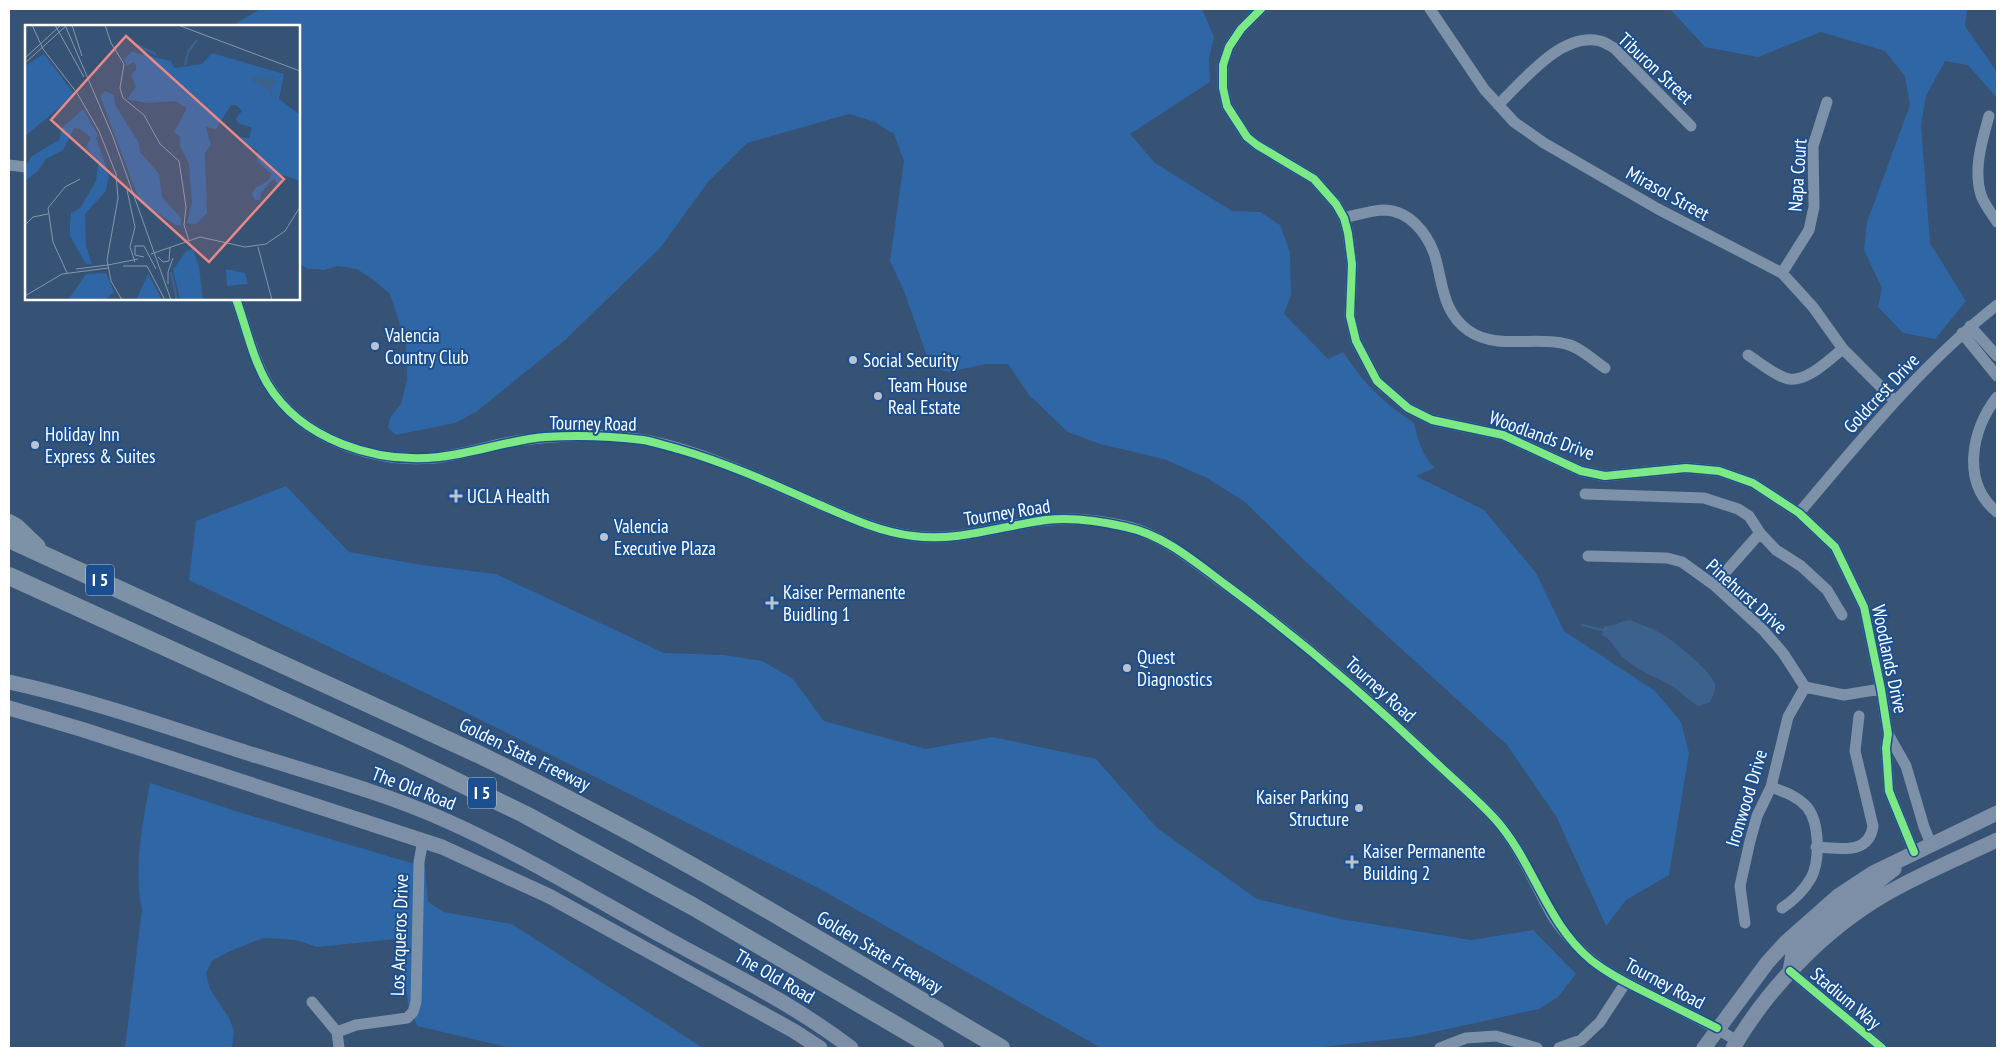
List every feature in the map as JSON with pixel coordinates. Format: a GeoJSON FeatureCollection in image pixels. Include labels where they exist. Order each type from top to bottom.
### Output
{"type":"FeatureCollection","features":[{"type":"Feature","properties":{"kind":"highway","name":"I 5"},"geometry":{"type":"LineString","coordinates":[[9,523],[48,557]]}},
{"type":"Feature","properties":{"kind":"highway","name":"Golden State Freeway"},"geometry":{"type":"LineString","coordinates":[[9,539],[540,784],[689,865],[1001,1048]]}},
{"type":"Feature","properties":{"kind":"highway","name":"I 5"},"geometry":{"type":"LineString","coordinates":[[9,576],[400,754],[524,814],[686,902],[935,1048]]}},
{"type":"Feature","properties":{"kind":"main road","name":"The Old Road"},"geometry":{"type":"LineString","coordinates":[[9,682],[83,701],[160,725],[384,797],[444,820],[516,856],[744,981],[810,1019],[851,1048]]}},
{"type":"Feature","properties":{"kind":"main road","name":"The Old Road"},"geometry":{"type":"LineString","coordinates":[[9,708],[84,730],[423,840],[483,864],[549,896],[794,1031],[820,1048]]}},
{"type":"Feature","properties":{"kind":"main road"},"geometry":{"type":"LineString","coordinates":[[1704,1048],[1767,963],[1804,925],[1852,886],[1914,852],[1997,812]]}},
{"type":"Feature","properties":{"kind":"main road"},"geometry":{"type":"LineString","coordinates":[[1735,1044],[1790,971],[1824,937],[1884,895],[1997,840]]}},
{"type":"Feature","properties":{"kind":"main road"},"geometry":{"type":"LineString","coordinates":[[1790,971],[1793,954],[1803,943],[1825,922],[1914,852]]}},
{"type":"Feature","properties":{"kind":"street","name":"Woodlands Drive"},"geometry":{"type":"LineString","coordinates":[[1261,9],[1237,35],[1229,47],[1224,65],[1223,88],[1227,106],[1247,136],[1314,179],[1336,204],[1344,218],[1352,264],[1350,316],[1356,341],[1377,381],[1408,408],[1432,420],[1503,435],[1581,471],[1605,476],[1686,468],[1719,471],[1753,482],[1799,513],[1835,547],[1864,607],[1882,689],[1888,734],[1886,748],[1889,791],[1914,852]]}},
{"type":"Feature","properties":{"kind":"street","name":"Mirasol Street"},"geometry":{"type":"LineString","coordinates":[[1430,9],[1484,89],[1514,122],[1544,143],[1658,209],[1782,273],[1813,306],[1843,349],[1895,401]]}},
{"type":"Feature","properties":{"kind":"street","name":"Tiburon Street"},"geometry":{"type":"LineString","coordinates":[[1498,104],[1563,46],[1585,40],[1601,41],[1614,48],[1691,126]]}},
{"type":"Feature","properties":{"kind":"street","name":"Napa Court"},"geometry":{"type":"LineString","coordinates":[[1782,273],[1809,230],[1814,207],[1813,146],[1827,102]]}},
{"type":"Feature","properties":{"kind":"street"},"geometry":{"type":"LineString","coordinates":[[1989,116],[1981,142],[1977,167],[1981,195],[1997,222]]}},
{"type":"Feature","properties":{"kind":"street"},"geometry":{"type":"LineString","coordinates":[[9,165],[25,167]]}},
{"type":"Feature","properties":{"kind":"street"},"geometry":{"type":"LineString","coordinates":[[1344,218],[1386,210],[1403,215],[1416,224],[1426,237],[1434,253],[1441,288],[1447,304],[1468,331],[1499,341],[1567,344],[1605,368]]}},
{"type":"Feature","properties":{"kind":"street","name":"Tourney Road"},"geometry":{"type":"LineString","coordinates":[[236,300],[262,372],[278,398],[297,417],[320,433],[362,451],[383,456],[434,458],[517,441],[548,437],[615,437],[649,441],[715,460],[885,531],[917,537],[967,536],[1049,520],[1077,519],[1133,528],[1159,539],[1185,555],[1248,601],[1330,666],[1497,821],[1520,852],[1553,917],[1569,938],[1592,962],[1626,982],[1717,1028],[1735,1044]]}},
{"type":"Feature","properties":{"kind":"street","name":"Goldcrest Drive"},"geometry":{"type":"LineString","coordinates":[[1799,513],[1895,401],[1966,330],[1997,305]]}},
{"type":"Feature","properties":{"kind":"street"},"geometry":{"type":"LineString","coordinates":[[1966,330],[1997,356]]}},
{"type":"Feature","properties":{"kind":"street"},"geometry":{"type":"LineString","coordinates":[[1966,330],[1997,376]]}},
{"type":"Feature","properties":{"kind":"street"},"geometry":{"type":"LineString","coordinates":[[1748,355],[1783,377],[1798,379],[1843,349]]}},
{"type":"Feature","properties":{"kind":"street"},"geometry":{"type":"LineString","coordinates":[[1997,397],[1989,408],[1976,434],[1973,471],[1988,504],[1997,512]]}},
{"type":"Feature","properties":{"kind":"street"},"geometry":{"type":"LineString","coordinates":[[1635,474],[1637,496]]}},
{"type":"Feature","properties":{"kind":"street"},"geometry":{"type":"LineString","coordinates":[[1585,494],[1704,498],[1738,508],[1749,516],[1760,533],[1776,550],[1801,566],[1827,590],[1842,615]]}},
{"type":"Feature","properties":{"kind":"street"},"geometry":{"type":"LineString","coordinates":[[1714,585],[1760,533]]}},
{"type":"Feature","properties":{"kind":"street","name":"Pinehurst Drive"},"geometry":{"type":"LineString","coordinates":[[1588,556],[1667,558],[1682,562],[1714,585],[1763,630],[1783,654],[1805,688]]}},
{"type":"Feature","properties":{"kind":"street"},"geometry":{"type":"LineString","coordinates":[[1805,688],[1844,695],[1882,689]]}},
{"type":"Feature","properties":{"kind":"street","name":"Ironwood Drive"},"geometry":{"type":"LineString","coordinates":[[1745,923],[1740,886],[1757,816],[1771,787],[1788,717],[1805,688]]}},
{"type":"Feature","properties":{"kind":"street"},"geometry":{"type":"LineString","coordinates":[[1816,847],[1856,848],[1865,843],[1872,832],[1855,751],[1859,716]]}},
{"type":"Feature","properties":{"kind":"street","name":"Woodlands Drive"},"geometry":{"type":"LineString","coordinates":[[1888,734],[1906,766],[1931,844]]}},
{"type":"Feature","properties":{"kind":"street"},"geometry":{"type":"LineString","coordinates":[[1771,787],[1793,795],[1810,811],[1817,827],[1812,876],[1800,893],[1782,908]]}},
{"type":"Feature","properties":{"kind":"street","name":"Los Arqueros Drive"},"geometry":{"type":"LineString","coordinates":[[337,1032],[356,1025],[407,1018],[413,1012],[416,1002],[419,862],[423,840]]}},
{"type":"Feature","properties":{"kind":"street","name":"Stadium Way"},"geometry":{"type":"LineString","coordinates":[[1790,971],[1882,1048]]}},
{"type":"Feature","properties":{"kind":"street"},"geometry":{"type":"LineString","coordinates":[[1559,1048],[1581,1040],[1600,1022],[1626,982]]}},
{"type":"Feature","properties":{"kind":"street"},"geometry":{"type":"LineString","coordinates":[[312,1002],[337,1032],[339,1048]]}},
{"type":"Feature","properties":{"kind":"street"},"geometry":{"type":"LineString","coordinates":[[1440,1048],[1466,1038],[1496,1036],[1537,1048]]}},
{"type":"Feature","properties":{"kind":"shaded area","name":"Valencia Country Club"},"geometry":{"type":"Polygon","coordinates":[[[261,9],[1202,9],[1214,37],[1209,59],[1210,82],[1130,134],[1155,163],[1232,211],[1260,212],[1280,225],[1290,252],[1291,295],[1284,314],[1328,359],[1343,352],[1375,392],[1414,423],[1424,453],[1435,468],[1416,476],[1484,510],[1536,573],[1564,631],[1655,691],[1681,722],[1689,753],[1669,875],[1626,900],[1606,926],[1556,816],[1507,745],[1306,562],[1245,502],[1207,478],[1164,459],[1100,444],[1068,432],[1030,396],[1008,364],[986,364],[948,372],[936,368],[927,356],[904,291],[890,261],[904,161],[894,134],[875,122],[849,114],[747,143],[708,182],[660,248],[565,340],[476,412],[455,423],[396,435],[388,428],[390,418],[401,404],[407,380],[406,343],[390,294],[357,269],[338,266],[324,270],[309,269],[300,264],[300,25],[233,25],[261,9]]]}},
{"type":"Feature","properties":{"kind":"shaded area"},"geometry":{"type":"Polygon","coordinates":[[[1670,9],[1967,9],[1965,26],[1997,72],[1997,98],[1968,65],[1945,61],[1926,96],[1921,125],[1930,243],[1966,301],[1935,339],[1903,333],[1878,307],[1882,288],[1864,250],[1867,222],[1910,105],[1905,76],[1885,51],[1821,32],[1758,57],[1705,47],[1670,9]]]}},
{"type":"Feature","properties":{"kind":"shaded area"},"geometry":{"type":"Polygon","coordinates":[[[286,486],[349,552],[422,565],[496,574],[664,653],[724,655],[762,661],[792,678],[824,721],[926,749],[993,737],[1096,759],[1157,828],[1257,899],[1341,919],[1471,940],[1533,930],[1576,974],[1558,997],[1539,1009],[1411,1037],[1314,1048],[1101,1048],[820,889],[463,711],[189,580],[196,521],[286,486]]]}},
{"type":"Feature","properties":{"kind":"shaded area"},"geometry":{"type":"Polygon","coordinates":[[[1630,620],[1667,637],[1707,672],[1715,684],[1715,691],[1710,702],[1699,706],[1695,704],[1674,687],[1631,664],[1602,635],[1604,626],[1611,626],[1630,620]]]}},
{"type":"Feature","properties":{"kind":"shaded area"},"geometry":{"type":"Polygon","coordinates":[[[150,783],[242,813],[425,867],[428,902],[444,912],[512,924],[703,1048],[511,1048],[417,1026],[408,1004],[401,952],[395,939],[317,947],[296,940],[263,938],[228,952],[212,961],[206,973],[210,989],[229,1018],[234,1031],[232,1048],[125,1048],[142,909],[138,879],[140,846],[150,783]]]}},
{"type":"Feature","properties":{"kind":"waterway"},"geometry":{"type":"LineString","coordinates":[[1582,625],[1603,630]]}},
{"type":"Feature","properties":{"kind":"cycle path"},"geometry":{"type":"LineString","coordinates":[[1261,9],[1241,29],[1229,47],[1223,65],[1223,88],[1227,106],[1247,137],[1314,179],[1336,204],[1344,218],[1352,264],[1350,316],[1356,341],[1377,381],[1408,408],[1432,420],[1503,435],[1581,471],[1605,476],[1686,468],[1719,471],[1753,483],[1799,513],[1835,547],[1864,607],[1888,734],[1886,748],[1889,791],[1914,852]]}},
{"type":"Feature","properties":{"kind":"cycle path"},"geometry":{"type":"LineString","coordinates":[[236,300],[257,363],[267,383],[282,403],[299,420],[320,433],[342,444],[366,452],[415,458],[439,457],[545,437],[594,436],[643,440],[732,467],[854,519],[877,528],[901,534],[946,537],[1046,520],[1066,519],[1116,525],[1153,536],[1179,550],[1253,605],[1331,668],[1382,712],[1480,804],[1496,820],[1521,855],[1551,911],[1563,929],[1591,960],[1624,981],[1717,1028]]}},
{"type":"Feature","properties":{"kind":"cycle path"},"geometry":{"type":"LineString","coordinates":[[1790,971],[1882,1048]]}},
{"type":"Feature","properties":{"kind":"place","name":"Valencia Country Club"},"geometry":{"type":"Point","coordinates":[375,346]}},
{"type":"Feature","properties":{"kind":"place","name":"Social Security"},"geometry":{"type":"Point","coordinates":[853,360]}},
{"type":"Feature","properties":{"kind":"place","name":"Team House Real Estate"},"geometry":{"type":"Point","coordinates":[878,396]}},
{"type":"Feature","properties":{"kind":"place","name":"Holiday Inn Express & Suites"},"geometry":{"type":"Point","coordinates":[35,445]}},
{"type":"Feature","properties":{"kind":"place","name":"UCLA Health"},"geometry":{"type":"Point","coordinates":[456,496]}},
{"type":"Feature","properties":{"kind":"place","name":"Valencia Executive Plaza"},"geometry":{"type":"Point","coordinates":[604,537]}},
{"type":"Feature","properties":{"kind":"place","name":"Kaiser Permanente Buidling 1"},"geometry":{"type":"Point","coordinates":[772,603]}},
{"type":"Feature","properties":{"kind":"place","name":"Quest Diagnostics"},"geometry":{"type":"Point","coordinates":[1127,668]}},
{"type":"Feature","properties":{"kind":"place","name":"Kaiser Parking Structure"},"geometry":{"type":"Point","coordinates":[1359,808]}},
{"type":"Feature","properties":{"kind":"place","name":"Kaiser Permanente Building 2"},"geometry":{"type":"Point","coordinates":[1352,862]}}]}
